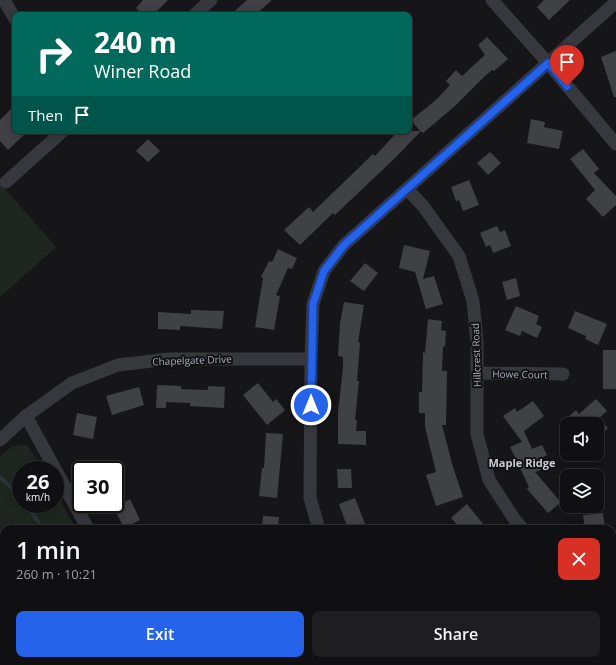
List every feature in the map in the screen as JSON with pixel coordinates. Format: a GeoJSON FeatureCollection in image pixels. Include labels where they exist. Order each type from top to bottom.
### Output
{"type":"FeatureCollection","features":[{"type":"Feature","properties":{"kind":"street"},"geometry":{"type":"LineString","coordinates":[[4,0],[12,14]]}},
{"type":"Feature","properties":{"kind":"street"},"geometry":{"type":"LineString","coordinates":[[197,12],[211,0]]}},
{"type":"Feature","properties":{"kind":"street"},"geometry":{"type":"LineString","coordinates":[[492,0],[548,63],[616,144]]}},
{"type":"Feature","properties":{"kind":"street"},"geometry":{"type":"LineString","coordinates":[[318,525],[310,498],[311,359],[313,304],[324,271],[344,245],[616,2]]}},
{"type":"Feature","properties":{"kind":"street"},"geometry":{"type":"LineString","coordinates":[[6,182],[60,134]]}},
{"type":"Feature","properties":{"kind":"street","name":"Hillcrest Road"},"geometry":{"type":"LineString","coordinates":[[407,188],[423,206],[459,256],[473,300],[477,342],[477,434],[489,480],[519,525]]}},
{"type":"Feature","properties":{"kind":"street","name":"Chapelgate Drive"},"geometry":{"type":"LineString","coordinates":[[0,440],[26,416],[72,383],[118,365],[169,359],[311,359]]}},
{"type":"Feature","properties":{"kind":"street","name":"Howe Court"},"geometry":{"type":"LineString","coordinates":[[477,373],[563,374]]}},
{"type":"Feature","properties":{"kind":"street"},"geometry":{"type":"LineString","coordinates":[[26,416],[86,525]]}},
{"type":"Feature","properties":{"kind":"shaded area"},"geometry":{"type":"Polygon","coordinates":[[[0,183],[56,247],[0,297],[0,183]]]}},
{"type":"Feature","properties":{"kind":"shaded area"},"geometry":{"type":"Polygon","coordinates":[[[27,445],[38,461],[12,461],[12,513],[64,513],[64,507],[74,525],[0,525],[0,456],[12,446],[27,445]]]}},
{"type":"Feature","properties":{"kind":"building"},"geometry":{"type":"Polygon","coordinates":[[[143,0],[168,0],[156,12],[140,12],[136,8],[143,0]]]}},
{"type":"Feature","properties":{"kind":"building"},"geometry":{"type":"Polygon","coordinates":[[[247,0],[272,0],[258,12],[233,12],[247,0]]]}},
{"type":"Feature","properties":{"kind":"building"},"geometry":{"type":"Polygon","coordinates":[[[544,0],[570,0],[549,20],[537,7],[544,0]]]}},
{"type":"Feature","properties":{"kind":"building"},"geometry":{"type":"Polygon","coordinates":[[[487,37],[508,59],[494,71],[492,70],[455,106],[423,133],[421,131],[335,215],[333,213],[300,245],[284,230],[309,207],[313,212],[373,154],[375,156],[395,134],[412,134],[412,131],[420,131],[412,119],[436,100],[450,85],[446,81],[456,70],[462,76],[485,55],[478,45],[487,37]]]}},
{"type":"Feature","properties":{"kind":"building"},"geometry":{"type":"Polygon","coordinates":[[[616,51],[616,97],[614,97],[601,57],[616,51]]]}},
{"type":"Feature","properties":{"kind":"building"},"geometry":{"type":"Polygon","coordinates":[[[12,108],[12,134],[25,134],[8,150],[0,141],[0,120],[12,108]]]}},
{"type":"Feature","properties":{"kind":"building"},"geometry":{"type":"Polygon","coordinates":[[[531,119],[545,122],[544,127],[563,131],[559,149],[527,143],[531,119]]]}},
{"type":"Feature","properties":{"kind":"building"},"geometry":{"type":"Polygon","coordinates":[[[148,139],[160,151],[148,162],[136,151],[148,139]]]}},
{"type":"Feature","properties":{"kind":"building"},"geometry":{"type":"Polygon","coordinates":[[[583,149],[599,169],[594,173],[616,196],[616,205],[603,217],[586,199],[595,190],[570,159],[583,149]]]}},
{"type":"Feature","properties":{"kind":"building"},"geometry":{"type":"Polygon","coordinates":[[[490,152],[501,163],[488,175],[477,163],[490,152]]]}},
{"type":"Feature","properties":{"kind":"building"},"geometry":{"type":"Polygon","coordinates":[[[469,180],[479,205],[463,211],[459,200],[456,201],[451,187],[469,180]]]}},
{"type":"Feature","properties":{"kind":"building"},"geometry":{"type":"Polygon","coordinates":[[[497,226],[500,232],[505,230],[511,246],[493,253],[490,245],[486,247],[480,233],[497,226]]]}},
{"type":"Feature","properties":{"kind":"building"},"geometry":{"type":"Polygon","coordinates":[[[404,245],[430,251],[423,279],[434,276],[443,304],[426,309],[415,272],[399,268],[404,245]]]}},
{"type":"Feature","properties":{"kind":"building"},"geometry":{"type":"Polygon","coordinates":[[[278,249],[297,258],[292,269],[288,268],[276,295],[280,296],[274,330],[255,327],[263,278],[261,277],[269,261],[272,262],[278,249]]]}},
{"type":"Feature","properties":{"kind":"building"},"geometry":{"type":"Polygon","coordinates":[[[365,263],[378,273],[364,291],[350,281],[365,263]]]}},
{"type":"Feature","properties":{"kind":"building"},"geometry":{"type":"Polygon","coordinates":[[[516,278],[520,296],[507,300],[502,282],[516,278]]]}},
{"type":"Feature","properties":{"kind":"building"},"geometry":{"type":"Polygon","coordinates":[[[344,302],[364,305],[358,342],[360,343],[357,381],[359,381],[355,420],[357,420],[356,431],[366,431],[366,445],[338,444],[338,412],[343,357],[338,356],[340,324],[344,302]]]}},
{"type":"Feature","properties":{"kind":"building"},"geometry":{"type":"Polygon","coordinates":[[[516,306],[539,316],[536,324],[542,327],[537,338],[522,331],[520,336],[505,330],[516,306]]]}},
{"type":"Feature","properties":{"kind":"building"},"geometry":{"type":"Polygon","coordinates":[[[191,310],[224,311],[222,329],[180,326],[180,330],[158,329],[158,312],[191,314],[191,310]]]}},
{"type":"Feature","properties":{"kind":"building"},"geometry":{"type":"Polygon","coordinates":[[[575,311],[607,324],[598,345],[585,339],[586,336],[568,328],[575,311]]]}},
{"type":"Feature","properties":{"kind":"building"},"geometry":{"type":"Polygon","coordinates":[[[428,319],[442,321],[441,330],[446,331],[445,347],[443,346],[442,371],[447,371],[446,425],[442,425],[463,497],[436,506],[426,475],[436,472],[425,427],[425,413],[419,413],[419,392],[422,392],[423,352],[425,353],[428,319]]]}},
{"type":"Feature","properties":{"kind":"building"},"geometry":{"type":"Polygon","coordinates":[[[603,350],[616,350],[616,389],[603,389],[603,350]]]}},
{"type":"Feature","properties":{"kind":"building"},"geometry":{"type":"Polygon","coordinates":[[[258,383],[273,402],[276,399],[285,410],[267,425],[243,395],[258,383]]]}},
{"type":"Feature","properties":{"kind":"building"},"geometry":{"type":"Polygon","coordinates":[[[157,385],[181,386],[181,389],[208,390],[208,386],[225,387],[224,408],[190,406],[190,403],[166,402],[166,408],[156,408],[157,385]]]}},
{"type":"Feature","properties":{"kind":"building"},"geometry":{"type":"Polygon","coordinates":[[[139,387],[144,405],[112,415],[106,396],[139,387]]]}},
{"type":"Feature","properties":{"kind":"building"},"geometry":{"type":"Polygon","coordinates":[[[596,399],[607,411],[600,417],[568,417],[576,410],[579,414],[596,399]]]}},
{"type":"Feature","properties":{"kind":"building"},"geometry":{"type":"Polygon","coordinates":[[[533,401],[544,416],[524,431],[532,449],[542,445],[547,455],[536,461],[541,470],[535,472],[559,500],[559,504],[548,513],[527,489],[529,487],[510,447],[522,442],[503,416],[515,408],[517,412],[533,401]]]}},
{"type":"Feature","properties":{"kind":"building"},"geometry":{"type":"Polygon","coordinates":[[[77,413],[97,417],[93,439],[73,435],[77,413]]]}},
{"type":"Feature","properties":{"kind":"building"},"geometry":{"type":"Polygon","coordinates":[[[604,424],[608,428],[604,432],[604,424]]]}},
{"type":"Feature","properties":{"kind":"building"},"geometry":{"type":"Polygon","coordinates":[[[266,433],[283,434],[277,498],[259,496],[262,468],[264,468],[266,433]]]}},
{"type":"Feature","properties":{"kind":"building"},"geometry":{"type":"Polygon","coordinates":[[[337,469],[351,469],[352,488],[338,488],[337,469]]]}},
{"type":"Feature","properties":{"kind":"building"},"geometry":{"type":"Polygon","coordinates":[[[355,498],[365,524],[347,525],[339,504],[355,498]]]}},
{"type":"Feature","properties":{"kind":"building"},"geometry":{"type":"Polygon","coordinates":[[[130,499],[140,520],[130,525],[122,525],[116,513],[124,513],[124,502],[130,499]]]}},
{"type":"Feature","properties":{"kind":"building"},"geometry":{"type":"Polygon","coordinates":[[[467,504],[484,525],[457,525],[451,518],[467,504]]]}},
{"type":"Feature","properties":{"kind":"building"},"geometry":{"type":"Polygon","coordinates":[[[603,513],[604,525],[584,525],[583,515],[603,513]]]}},
{"type":"Feature","properties":{"kind":"building"},"geometry":{"type":"Polygon","coordinates":[[[263,516],[279,517],[278,525],[262,525],[263,516]]]}},
{"type":"Feature","properties":{"kind":"waterway"},"geometry":{"type":"LineString","coordinates":[[0,477],[12,488]]}},
{"type":"Feature","properties":{"kind":"waterway"},"geometry":{"type":"LineString","coordinates":[[32,513],[40,525]]}},
{"type":"Feature","properties":{"kind":"district","name":"Maple Ridge"},"geometry":{"type":"Point","coordinates":[522,462]}},
{"type":"Feature","properties":{"kind":"route"},"geometry":{"type":"LineString","coordinates":[[311,405],[313,304],[324,271],[344,245],[548,63],[567,86]]}}]}
